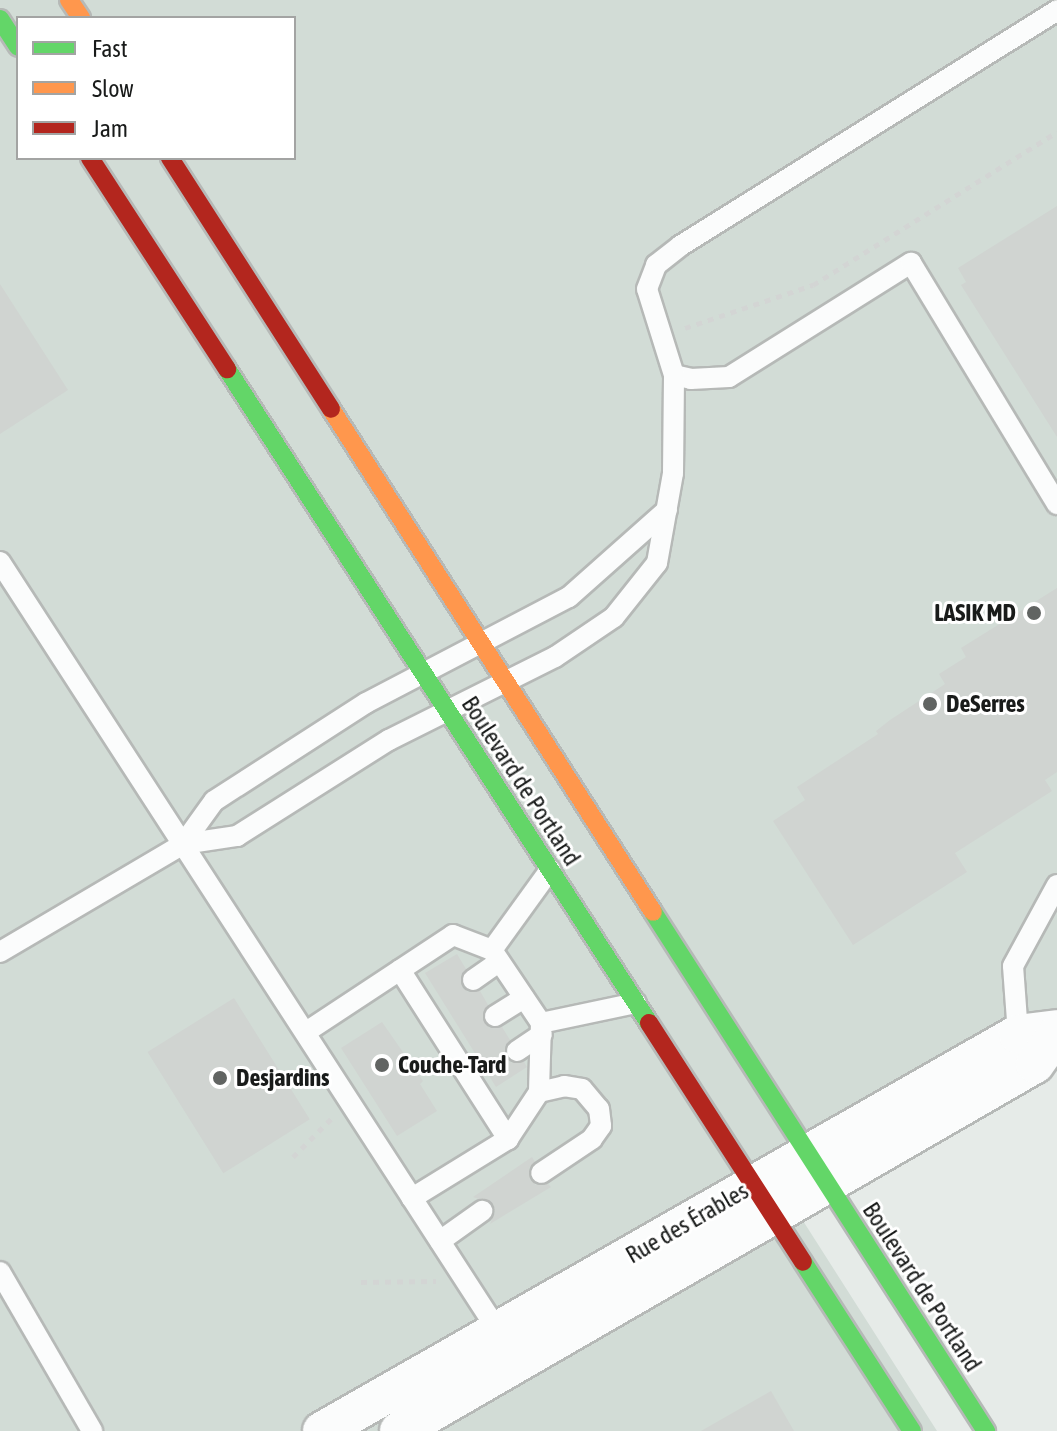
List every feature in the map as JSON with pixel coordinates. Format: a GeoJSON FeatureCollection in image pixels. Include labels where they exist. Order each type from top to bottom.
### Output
{"type":"FeatureCollection","features":[{"type":"Feature","properties":{"kind":"main road"},"geometry":{"type":"LineString","coordinates":[[0,19],[16,44]]}},
{"type":"Feature","properties":{"kind":"main road","name":"Boulevard de Portland"},"geometry":{"type":"LineString","coordinates":[[91,160],[912,1431]]}},
{"type":"Feature","properties":{"kind":"main road","name":"Boulevard de Portland"},"geometry":{"type":"LineString","coordinates":[[171,160],[986,1431]]}},
{"type":"Feature","properties":{"kind":"street","name":"Rue des Érables"},"geometry":{"type":"LineString","coordinates":[[819,1169],[1018,1034],[1057,1032]]}},
{"type":"Feature","properties":{"kind":"street","name":"Rue des Érables"},"geometry":{"type":"LineString","coordinates":[[322,1431],[498,1331],[1035,1064],[1057,1032]]}},
{"type":"Feature","properties":{"kind":"street","name":"Rue des Érables"},"geometry":{"type":"LineString","coordinates":[[399,1431],[519,1364],[763,1200]]}},
{"type":"Feature","properties":{"kind":"lane"},"geometry":{"type":"LineString","coordinates":[[0,952],[183,844],[237,836],[389,740],[555,657],[627,605],[657,563],[673,473],[674,375],[647,289],[656,265],[680,246],[1057,10]]}},
{"type":"Feature","properties":{"kind":"lane"},"geometry":{"type":"LineString","coordinates":[[674,375],[691,379],[729,377],[911,263],[1057,504]]}},
{"type":"Feature","properties":{"kind":"lane"},"geometry":{"type":"LineString","coordinates":[[183,844],[214,801],[366,703],[569,597],[667,510]]}},
{"type":"Feature","properties":{"kind":"lane"},"geometry":{"type":"LineString","coordinates":[[0,562],[498,1331]]}},
{"type":"Feature","properties":{"kind":"lane"},"geometry":{"type":"LineString","coordinates":[[473,980],[495,956],[550,870]]}},
{"type":"Feature","properties":{"kind":"lane"},"geometry":{"type":"LineString","coordinates":[[1018,1034],[1013,966],[1057,885]]}},
{"type":"Feature","properties":{"kind":"lane"},"geometry":{"type":"LineString","coordinates":[[306,1032],[453,935],[495,956],[524,998],[541,1029],[539,1092],[508,1139],[412,1198]]}},
{"type":"Feature","properties":{"kind":"lane"},"geometry":{"type":"LineString","coordinates":[[400,970],[435,1006],[479,1076],[508,1139]]}},
{"type":"Feature","properties":{"kind":"lane"},"geometry":{"type":"LineString","coordinates":[[495,1016],[524,998]]}},
{"type":"Feature","properties":{"kind":"lane"},"geometry":{"type":"LineString","coordinates":[[517,1051],[541,1029],[636,1003]]}},
{"type":"Feature","properties":{"kind":"lane"},"geometry":{"type":"LineString","coordinates":[[539,1092],[564,1086],[582,1089],[599,1109],[601,1126],[592,1139],[541,1173]]}},
{"type":"Feature","properties":{"kind":"lane"},"geometry":{"type":"LineString","coordinates":[[440,1241],[482,1211]]}},
{"type":"Feature","properties":{"kind":"lane"},"geometry":{"type":"LineString","coordinates":[[0,1272],[92,1431]]}},
{"type":"Feature","properties":{"kind":"path"},"geometry":{"type":"LineString","coordinates":[[662,336],[813,285],[1057,132]]}},
{"type":"Feature","properties":{"kind":"path"},"geometry":{"type":"LineString","coordinates":[[293,1157],[350,1101]]}},
{"type":"Feature","properties":{"kind":"path"},"geometry":{"type":"LineString","coordinates":[[361,1282],[466,1281]]}},
{"type":"Feature","properties":{"kind":"shaded area"},"geometry":{"type":"Polygon","coordinates":[[[0,0],[1057,0],[1057,1031],[784,1191],[937,1431],[0,1431],[0,0]]]}},
{"type":"Feature","properties":{"kind":"building"},"geometry":{"type":"Polygon","coordinates":[[[1057,206],[1057,437],[961,285],[966,282],[958,268],[1057,206]]]}},
{"type":"Feature","properties":{"kind":"building"},"geometry":{"type":"Polygon","coordinates":[[[0,284],[68,390],[0,434],[0,284]]]}},
{"type":"Feature","properties":{"kind":"building"},"geometry":{"type":"Polygon","coordinates":[[[1057,588],[1057,772],[1045,780],[1052,791],[955,853],[967,872],[853,945],[773,821],[805,800],[797,787],[878,734],[876,731],[890,720],[945,684],[939,674],[966,657],[961,648],[1057,588]]]}},
{"type":"Feature","properties":{"kind":"building"},"geometry":{"type":"Polygon","coordinates":[[[457,954],[466,969],[461,975],[462,987],[468,992],[480,991],[488,1005],[483,1011],[484,1022],[490,1028],[502,1027],[510,1040],[505,1046],[506,1058],[512,1063],[524,1062],[527,1067],[496,1087],[425,973],[457,954]]]}},
{"type":"Feature","properties":{"kind":"building"},"geometry":{"type":"Polygon","coordinates":[[[234,998],[310,1119],[223,1173],[147,1052],[234,998]]]}},
{"type":"Feature","properties":{"kind":"building","name":"Couche-Tard"},"geometry":{"type":"Polygon","coordinates":[[[382,1022],[423,1081],[420,1084],[437,1111],[397,1136],[341,1048],[382,1022]]]}},
{"type":"Feature","properties":{"kind":"building"},"geometry":{"type":"Polygon","coordinates":[[[532,1157],[535,1162],[529,1168],[530,1180],[536,1185],[548,1184],[551,1187],[490,1224],[495,1211],[493,1204],[473,1197],[532,1157]]]}},
{"type":"Feature","properties":{"kind":"building"},"geometry":{"type":"Polygon","coordinates":[[[771,1391],[794,1431],[701,1431],[771,1391]]]}},
{"type":"Feature","properties":{"kind":"traffic: fast"},"geometry":{"type":"LineString","coordinates":[[0,19],[16,44]]}},
{"type":"Feature","properties":{"kind":"traffic: fast"},"geometry":{"type":"LineString","coordinates":[[227,369],[649,1023]]}},
{"type":"Feature","properties":{"kind":"traffic: fast"},"geometry":{"type":"LineString","coordinates":[[653,912],[986,1431]]}},
{"type":"Feature","properties":{"kind":"traffic: fast"},"geometry":{"type":"LineString","coordinates":[[803,1262],[912,1431]]}},
{"type":"Feature","properties":{"kind":"traffic: slow"},"geometry":{"type":"LineString","coordinates":[[69,0],[80,16]]}},
{"type":"Feature","properties":{"kind":"traffic: slow"},"geometry":{"type":"LineString","coordinates":[[331,409],[653,912]]}},
{"type":"Feature","properties":{"kind":"traffic: jam"},"geometry":{"type":"LineString","coordinates":[[91,160],[227,369]]}},
{"type":"Feature","properties":{"kind":"traffic: jam"},"geometry":{"type":"LineString","coordinates":[[171,160],[331,409]]}},
{"type":"Feature","properties":{"kind":"traffic: jam"},"geometry":{"type":"LineString","coordinates":[[649,1023],[803,1262]]}},
{"type":"Feature","properties":{"kind":"place","name":"LASIK MD"},"geometry":{"type":"Point","coordinates":[1034,613]}},
{"type":"Feature","properties":{"kind":"place","name":"DeSerres"},"geometry":{"type":"Point","coordinates":[930,704]}},
{"type":"Feature","properties":{"kind":"place","name":"Couche-Tard"},"geometry":{"type":"Point","coordinates":[382,1065]}},
{"type":"Feature","properties":{"kind":"place","name":"Desjardins"},"geometry":{"type":"Point","coordinates":[220,1078]}}]}
